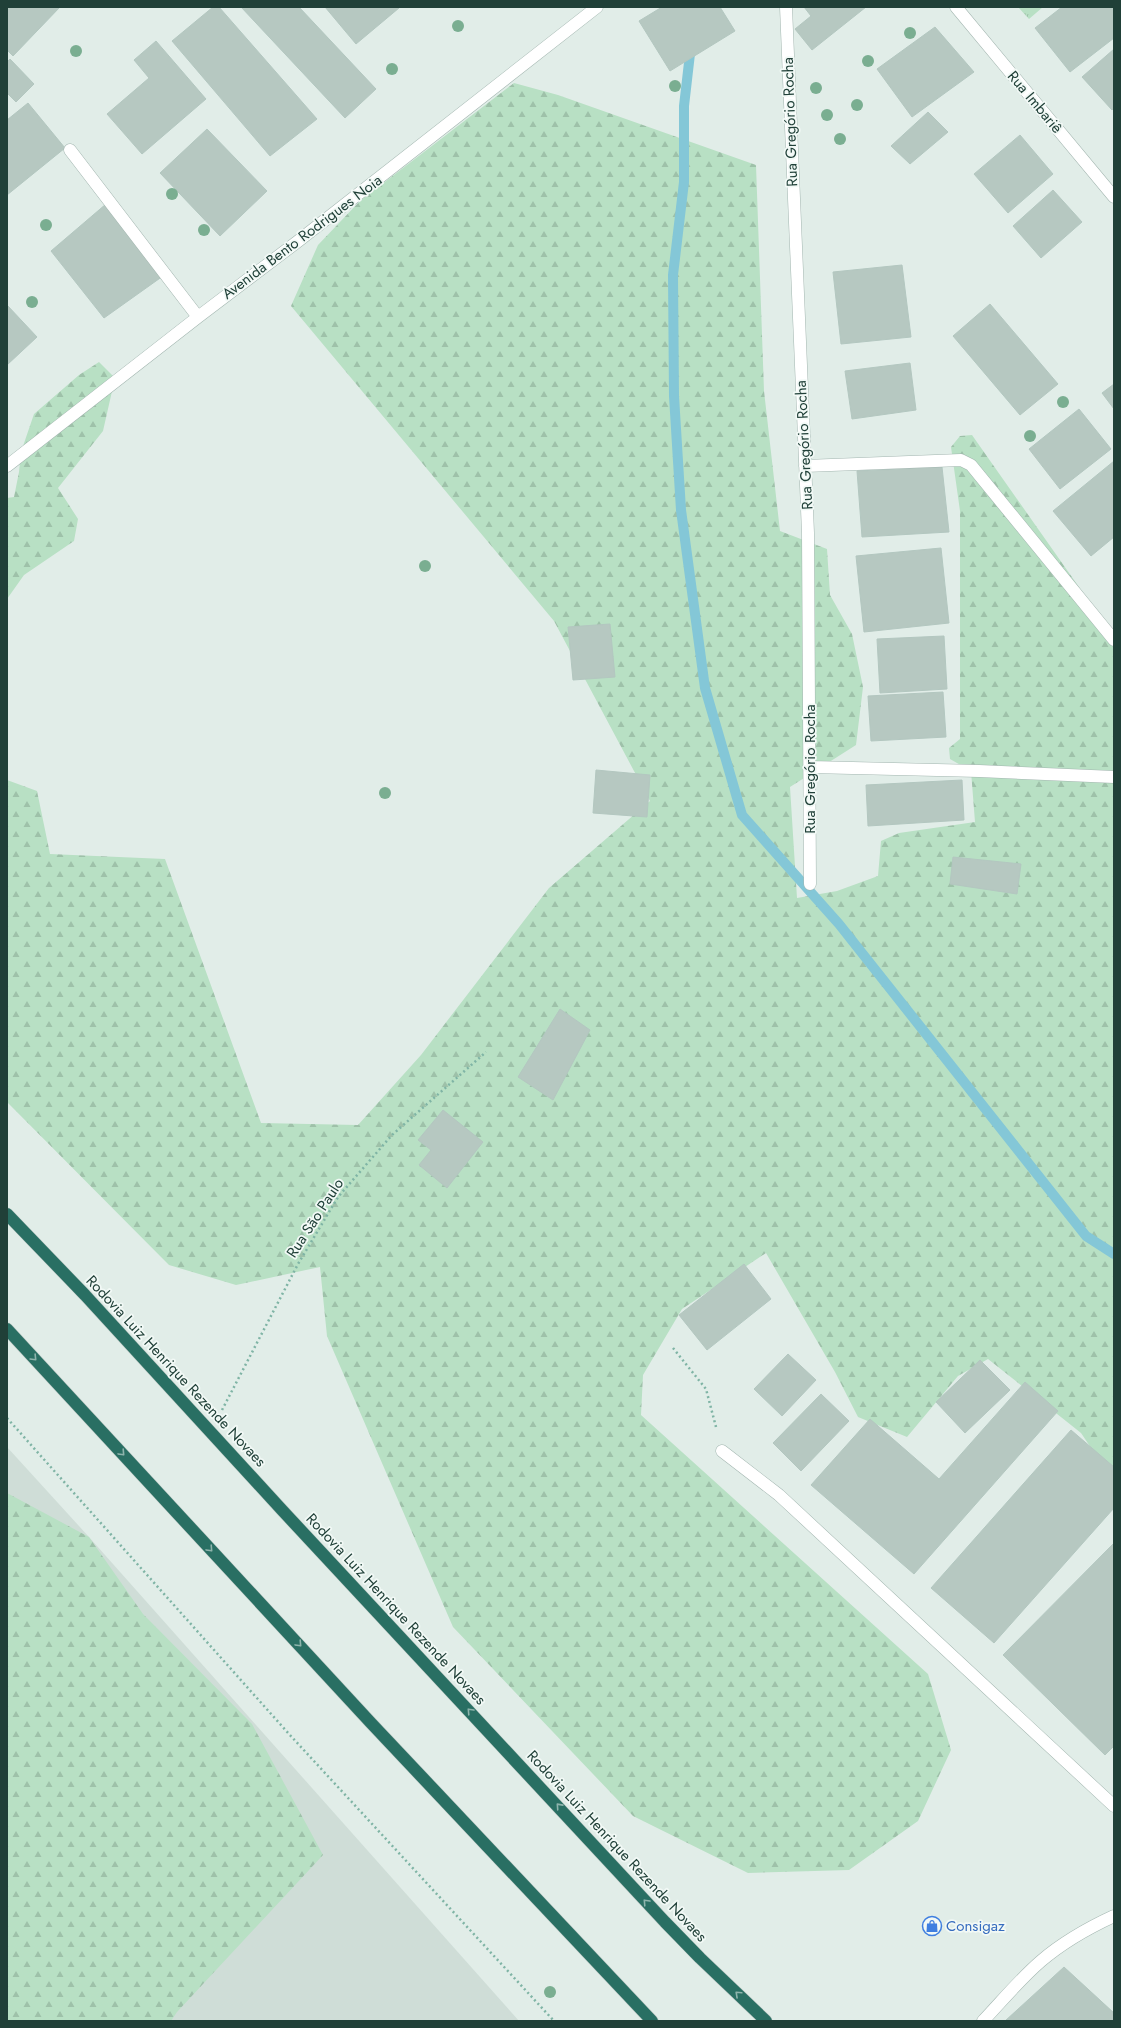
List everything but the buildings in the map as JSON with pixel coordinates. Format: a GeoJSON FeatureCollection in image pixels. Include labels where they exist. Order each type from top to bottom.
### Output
{"type":"FeatureCollection","features":[{"type":"Feature","properties":{"kind":"highway","name":"Rodovia Luiz Henrique Rezende Novaes"},"geometry":{"type":"LineString","coordinates":[[7,1214],[211,1431],[282,1510],[665,1922],[700,1958],[766,2021]]}},
{"type":"Feature","properties":{"kind":"highway"},"geometry":{"type":"LineString","coordinates":[[7,1329],[372,1723],[652,2021]]}},
{"type":"Feature","properties":{"kind":"street","name":"Avenida Bento Rodrigues Noia"},"geometry":{"type":"LineString","coordinates":[[7,466],[198,317],[298,242],[597,7]]}},
{"type":"Feature","properties":{"kind":"street","name":"Rua Gregório Rocha"},"geometry":{"type":"LineString","coordinates":[[786,7],[808,533],[810,884]]}},
{"type":"Feature","properties":{"kind":"street","name":"Rua Imbariê"},"geometry":{"type":"LineString","coordinates":[[956,7],[1114,197]]}},
{"type":"Feature","properties":{"kind":"street"},"geometry":{"type":"LineString","coordinates":[[70,150],[198,317]]}},
{"type":"Feature","properties":{"kind":"street"},"geometry":{"type":"LineString","coordinates":[[805,466],[962,460],[971,465],[1114,640]]}},
{"type":"Feature","properties":{"kind":"street"},"geometry":{"type":"LineString","coordinates":[[810,767],[979,771],[1114,777]]}},
{"type":"Feature","properties":{"kind":"street"},"geometry":{"type":"LineString","coordinates":[[722,1451],[779,1495],[1114,1806]]}},
{"type":"Feature","properties":{"kind":"street"},"geometry":{"type":"LineString","coordinates":[[983,2021],[1041,1961],[1084,1932],[1114,1916]]}},
{"type":"Feature","properties":{"kind":"path","name":"Rua São Paulo"},"geometry":{"type":"LineString","coordinates":[[211,1431],[298,1264],[338,1197],[392,1135],[486,1052]]}},
{"type":"Feature","properties":{"kind":"path"},"geometry":{"type":"LineString","coordinates":[[673,1348],[706,1388],[722,1451]]}},
{"type":"Feature","properties":{"kind":"path"},"geometry":{"type":"LineString","coordinates":[[7,1418],[283,1728],[554,2021]]}},
{"type":"Feature","properties":{"kind":"shaded area"},"geometry":{"type":"Polygon","coordinates":[[[7,1447],[89,1537],[519,2021],[7,2021],[7,1447]]]}},
{"type":"Feature","properties":{"kind":"green space"},"geometry":{"type":"Polygon","coordinates":[[[1018,7],[1043,7],[1029,19],[1018,7]]]}},
{"type":"Feature","properties":{"kind":"green space"},"geometry":{"type":"Polygon","coordinates":[[[514,83],[558,95],[756,165],[764,391],[780,531],[827,549],[830,595],[852,634],[863,687],[856,745],[790,787],[797,898],[837,891],[878,876],[881,841],[899,833],[975,822],[971,771],[950,759],[949,748],[960,739],[960,511],[951,447],[960,436],[972,435],[1112,634],[1114,633],[1114,1482],[1081,1433],[988,1359],[958,1376],[907,1437],[858,1417],[835,1372],[766,1253],[682,1309],[643,1375],[641,1415],[928,1674],[951,1750],[918,1821],[849,1870],[748,1873],[633,1816],[453,1627],[327,1336],[320,1267],[236,1285],[169,1265],[7,1102],[7,780],[37,791],[50,854],[165,859],[261,1123],[358,1125],[421,1055],[549,888],[650,801],[554,621],[291,306],[318,245],[360,201],[514,83]]]}},
{"type":"Feature","properties":{"kind":"green space"},"geometry":{"type":"Polygon","coordinates":[[[99,362],[115,378],[103,431],[58,488],[78,519],[74,541],[24,575],[7,599],[7,498],[14,497],[21,452],[34,414],[79,375],[99,362]]]}},
{"type":"Feature","properties":{"kind":"green space"},"geometry":{"type":"Polygon","coordinates":[[[7,1493],[89,1537],[143,1614],[252,1724],[323,1855],[177,2012],[171,2021],[7,2021],[7,1493]]]}},
{"type":"Feature","properties":{"kind":"waterway"},"geometry":{"type":"LineString","coordinates":[[691,45],[684,106],[684,182],[673,275],[674,396],[681,510],[705,688],[742,815],[839,924],[1086,1236],[1114,1254]]}},
{"type":"Feature","properties":{"kind":"place","name":"Consigaz"},"geometry":{"type":"Point","coordinates":[932,1926]}}]}
